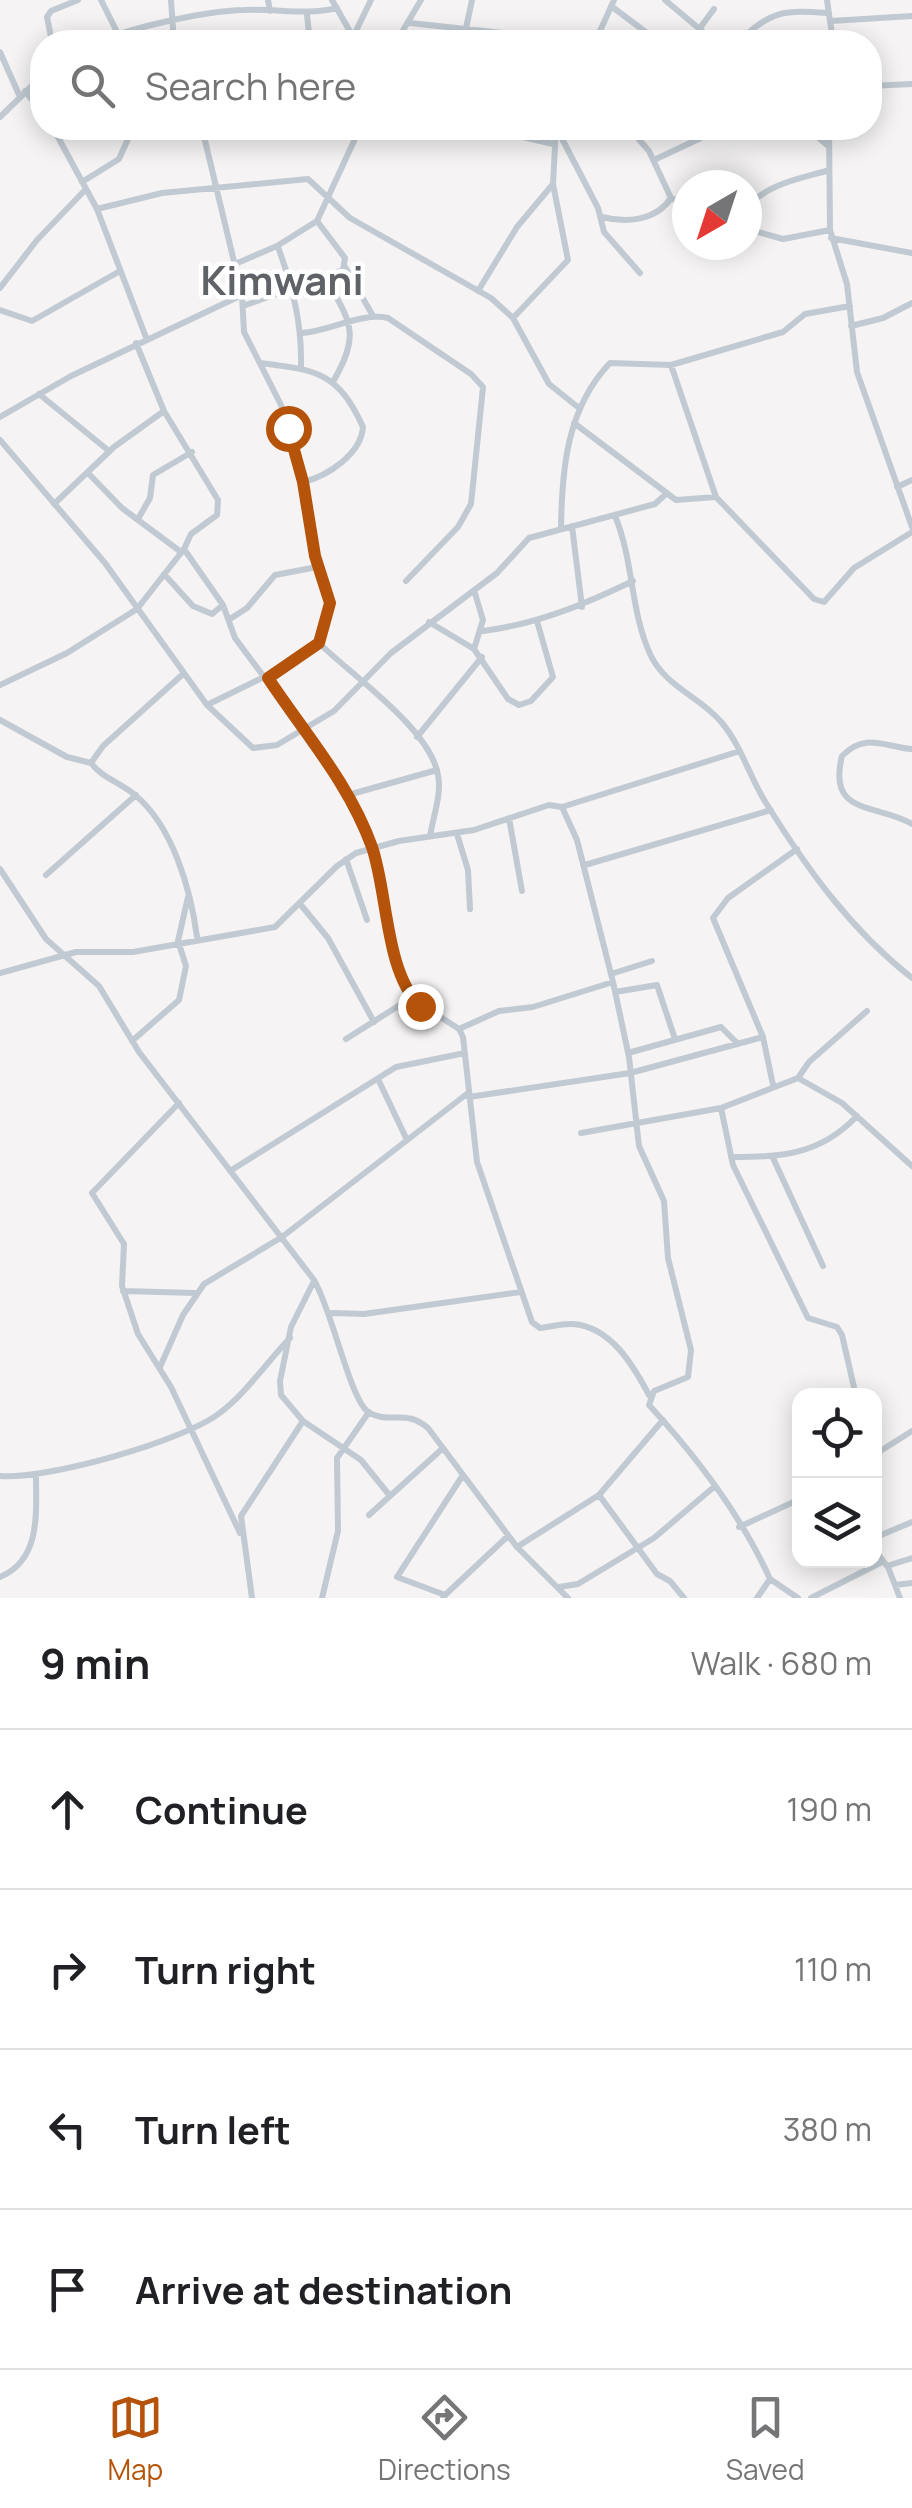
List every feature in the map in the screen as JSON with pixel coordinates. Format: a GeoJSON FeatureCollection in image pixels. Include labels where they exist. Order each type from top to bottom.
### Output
{"type":"FeatureCollection","features":[{"type":"Feature","properties":{"kind":"street"},"geometry":{"type":"LineString","coordinates":[[49,30],[51,11],[78,0]]}},
{"type":"Feature","properties":{"kind":"street"},"geometry":{"type":"LineString","coordinates":[[101,0],[116,30]]}},
{"type":"Feature","properties":{"kind":"street"},"geometry":{"type":"LineString","coordinates":[[170,0],[172,30]]}},
{"type":"Feature","properties":{"kind":"street"},"geometry":{"type":"LineString","coordinates":[[268,0],[270,11]]}},
{"type":"Feature","properties":{"kind":"street"},"geometry":{"type":"LineString","coordinates":[[332,0],[349,30]]}},
{"type":"Feature","properties":{"kind":"street"},"geometry":{"type":"LineString","coordinates":[[359,30],[371,0]]}},
{"type":"Feature","properties":{"kind":"street"},"geometry":{"type":"LineString","coordinates":[[405,30],[421,0]]}},
{"type":"Feature","properties":{"kind":"street"},"geometry":{"type":"LineString","coordinates":[[466,28],[472,0]]}},
{"type":"Feature","properties":{"kind":"street"},"geometry":{"type":"LineString","coordinates":[[665,0],[702,30]]}},
{"type":"Feature","properties":{"kind":"street"},"geometry":{"type":"LineString","coordinates":[[828,0],[832,30]]}},
{"type":"Feature","properties":{"kind":"street"},"geometry":{"type":"LineString","coordinates":[[600,30],[613,3],[645,30]]}},
{"type":"Feature","properties":{"kind":"street"},"geometry":{"type":"LineString","coordinates":[[134,30],[241,9],[308,15],[337,8]]}},
{"type":"Feature","properties":{"kind":"street"},"geometry":{"type":"LineString","coordinates":[[700,28],[714,10]]}},
{"type":"Feature","properties":{"kind":"street"},"geometry":{"type":"LineString","coordinates":[[751,30],[766,17],[784,10],[830,17],[912,16]]}},
{"type":"Feature","properties":{"kind":"street"},"geometry":{"type":"LineString","coordinates":[[308,15],[309,30]]}},
{"type":"Feature","properties":{"kind":"street"},"geometry":{"type":"LineString","coordinates":[[410,24],[483,30]]}},
{"type":"Feature","properties":{"kind":"street"},"geometry":{"type":"LineString","coordinates":[[0,52],[22,94],[30,101]]}},
{"type":"Feature","properties":{"kind":"street"},"geometry":{"type":"LineString","coordinates":[[882,85],[912,84]]}},
{"type":"Feature","properties":{"kind":"street"},"geometry":{"type":"LineString","coordinates":[[0,118],[30,87]]}},
{"type":"Feature","properties":{"kind":"street"},"geometry":{"type":"LineString","coordinates":[[59,140],[97,209],[120,272],[135,300],[146,340]]}},
{"type":"Feature","properties":{"kind":"street"},"geometry":{"type":"LineString","coordinates":[[0,288],[84,186],[119,159],[128,140]]}},
{"type":"Feature","properties":{"kind":"street"},"geometry":{"type":"LineString","coordinates":[[205,140],[242,295],[244,332],[281,404],[303,482],[318,568],[330,603],[319,643],[267,677],[206,705]]}},
{"type":"Feature","properties":{"kind":"street"},"geometry":{"type":"LineString","coordinates":[[235,264],[278,246],[317,221],[355,140]]}},
{"type":"Feature","properties":{"kind":"street"},"geometry":{"type":"LineString","coordinates":[[536,140],[553,144]]}},
{"type":"Feature","properties":{"kind":"street"},"geometry":{"type":"LineString","coordinates":[[513,318],[568,260],[554,184],[554,140]]}},
{"type":"Feature","properties":{"kind":"street"},"geometry":{"type":"LineString","coordinates":[[562,140],[602,217],[609,240],[640,273]]}},
{"type":"Feature","properties":{"kind":"street"},"geometry":{"type":"LineString","coordinates":[[602,217],[643,218],[664,208],[671,198],[654,160],[638,140]]}},
{"type":"Feature","properties":{"kind":"street"},"geometry":{"type":"LineString","coordinates":[[654,160],[696,140]]}},
{"type":"Feature","properties":{"kind":"street"},"geometry":{"type":"LineString","coordinates":[[822,140],[828,145]]}},
{"type":"Feature","properties":{"kind":"street"},"geometry":{"type":"LineString","coordinates":[[671,365],[716,498],[820,602],[854,568],[912,530],[866,408],[850,306],[831,234],[826,171],[828,140]]}},
{"type":"Feature","properties":{"kind":"street"},"geometry":{"type":"LineString","coordinates":[[762,194],[826,171]]}},
{"type":"Feature","properties":{"kind":"street"},"geometry":{"type":"LineString","coordinates":[[97,209],[139,197],[292,177],[308,179],[385,240],[478,291],[513,318],[541,373],[558,394],[578,408]]}},
{"type":"Feature","properties":{"kind":"street"},"geometry":{"type":"LineString","coordinates":[[478,291],[510,237],[554,184]]}},
{"type":"Feature","properties":{"kind":"street"},"geometry":{"type":"LineString","coordinates":[[317,221],[345,258],[345,267],[373,316]]}},
{"type":"Feature","properties":{"kind":"street"},"geometry":{"type":"LineString","coordinates":[[762,233],[784,239],[831,234],[912,253],[912,262]]}},
{"type":"Feature","properties":{"kind":"street"},"geometry":{"type":"LineString","coordinates":[[278,246],[294,290],[302,333],[300,367]]}},
{"type":"Feature","properties":{"kind":"street"},"geometry":{"type":"LineString","coordinates":[[242,306],[326,278],[345,267]]}},
{"type":"Feature","properties":{"kind":"street"},"geometry":{"type":"LineString","coordinates":[[0,310],[24,322],[32,321],[120,272]]}},
{"type":"Feature","properties":{"kind":"street"},"geometry":{"type":"LineString","coordinates":[[326,278],[350,323],[351,346],[334,380]]}},
{"type":"Feature","properties":{"kind":"street"},"geometry":{"type":"LineString","coordinates":[[0,417],[136,344],[242,295]]}},
{"type":"Feature","properties":{"kind":"street"},"geometry":{"type":"LineString","coordinates":[[852,326],[883,318],[912,303]]}},
{"type":"Feature","properties":{"kind":"street"},"geometry":{"type":"LineString","coordinates":[[562,527],[561,482],[578,408],[610,363],[671,365],[783,332],[806,314],[850,306]]}},
{"type":"Feature","properties":{"kind":"street"},"geometry":{"type":"LineString","coordinates":[[302,333],[373,316],[399,324],[483,388],[471,504],[458,527],[406,580]]}},
{"type":"Feature","properties":{"kind":"street"},"geometry":{"type":"LineString","coordinates":[[0,685],[67,652],[137,609],[191,534],[212,520],[220,506],[192,452],[164,411],[136,344]]}},
{"type":"Feature","properties":{"kind":"street"},"geometry":{"type":"LineString","coordinates":[[259,363],[300,367],[334,380],[361,421],[364,434],[331,471],[303,482]]}},
{"type":"Feature","properties":{"kind":"street"},"geometry":{"type":"LineString","coordinates":[[39,394],[109,451]]}},
{"type":"Feature","properties":{"kind":"street"},"geometry":{"type":"LineString","coordinates":[[54,504],[109,451],[164,411]]}},
{"type":"Feature","properties":{"kind":"street"},"geometry":{"type":"LineString","coordinates":[[574,423],[667,493],[685,502],[716,498]]}},
{"type":"Feature","properties":{"kind":"street"},"geometry":{"type":"LineString","coordinates":[[0,440],[104,563],[206,705],[253,748],[270,748],[334,712],[362,680],[429,622],[474,590],[529,538],[655,504],[667,493]]}},
{"type":"Feature","properties":{"kind":"street"},"geometry":{"type":"LineString","coordinates":[[138,519],[150,498],[154,475],[192,452]]}},
{"type":"Feature","properties":{"kind":"street"},"geometry":{"type":"LineString","coordinates":[[88,473],[138,519],[182,551],[223,605],[234,636],[306,730],[348,795],[372,848],[396,962],[411,998],[460,1028],[478,1162],[521,1292],[537,1327],[575,1324],[611,1342],[632,1363],[649,1396],[649,1405],[724,1494],[770,1579],[798,1598]]}},
{"type":"Feature","properties":{"kind":"street"},"geometry":{"type":"LineString","coordinates":[[897,487],[912,480]]}},
{"type":"Feature","properties":{"kind":"street"},"geometry":{"type":"LineString","coordinates":[[615,516],[628,550],[654,661],[679,690],[721,721],[771,810],[848,921],[912,978]]}},
{"type":"Feature","properties":{"kind":"street"},"geometry":{"type":"LineString","coordinates":[[572,526],[582,607]]}},
{"type":"Feature","properties":{"kind":"street"},"geometry":{"type":"LineString","coordinates":[[230,619],[248,608],[275,575],[318,568]]}},
{"type":"Feature","properties":{"kind":"street"},"geometry":{"type":"LineString","coordinates":[[164,574],[200,612],[212,614],[223,605]]}},
{"type":"Feature","properties":{"kind":"street"},"geometry":{"type":"LineString","coordinates":[[482,631],[582,607],[633,581]]}},
{"type":"Feature","properties":{"kind":"street"},"geometry":{"type":"LineString","coordinates":[[474,590],[483,613],[482,631],[474,650]]}},
{"type":"Feature","properties":{"kind":"street"},"geometry":{"type":"LineString","coordinates":[[429,622],[482,657],[508,699],[519,705],[531,701],[553,677],[536,621]]}},
{"type":"Feature","properties":{"kind":"street"},"geometry":{"type":"LineString","coordinates":[[319,643],[362,680],[417,737],[438,770],[439,788],[430,836]]}},
{"type":"Feature","properties":{"kind":"street"},"geometry":{"type":"LineString","coordinates":[[417,737],[482,657]]}},
{"type":"Feature","properties":{"kind":"street"},"geometry":{"type":"LineString","coordinates":[[91,763],[102,746],[183,674]]}},
{"type":"Feature","properties":{"kind":"street"},"geometry":{"type":"LineString","coordinates":[[0,720],[67,757],[91,763],[136,795],[159,825],[188,895],[197,937]]}},
{"type":"Feature","properties":{"kind":"street"},"geometry":{"type":"LineString","coordinates":[[912,749],[864,742],[842,756],[838,776],[847,799],[912,824]]}},
{"type":"Feature","properties":{"kind":"street"},"geometry":{"type":"LineString","coordinates":[[0,973],[64,955],[133,952],[197,937],[276,927],[346,859],[372,848],[457,834],[549,805],[562,808],[740,752]]}},
{"type":"Feature","properties":{"kind":"street"},"geometry":{"type":"LineString","coordinates":[[348,795],[438,770]]}},
{"type":"Feature","properties":{"kind":"street"},"geometry":{"type":"LineString","coordinates":[[46,875],[136,795]]}},
{"type":"Feature","properties":{"kind":"street"},"geometry":{"type":"LineString","coordinates":[[562,808],[585,866],[612,978],[628,1053],[639,1146],[664,1201],[668,1258],[685,1316],[693,1367],[683,1382],[649,1396]]}},
{"type":"Feature","properties":{"kind":"street"},"geometry":{"type":"LineString","coordinates":[[585,866],[771,810]]}},
{"type":"Feature","properties":{"kind":"street"},"geometry":{"type":"LineString","coordinates":[[509,818],[522,891]]}},
{"type":"Feature","properties":{"kind":"street"},"geometry":{"type":"LineString","coordinates":[[457,834],[468,870],[470,909]]}},
{"type":"Feature","properties":{"kind":"street"},"geometry":{"type":"LineString","coordinates":[[774,1086],[762,1036],[713,918],[728,898],[798,849]]}},
{"type":"Feature","properties":{"kind":"street"},"geometry":{"type":"LineString","coordinates":[[346,859],[367,920]]}},
{"type":"Feature","properties":{"kind":"street"},"geometry":{"type":"LineString","coordinates":[[0,869],[37,928],[99,986],[132,1040],[314,1280],[332,1314],[352,1389],[369,1412],[415,1417],[517,1547],[568,1598]]}},
{"type":"Feature","properties":{"kind":"street"},"geometry":{"type":"LineString","coordinates":[[132,1040],[179,1000],[186,966],[178,941],[188,895]]}},
{"type":"Feature","properties":{"kind":"street"},"geometry":{"type":"LineString","coordinates":[[301,904],[328,938],[374,1022]]}},
{"type":"Feature","properties":{"kind":"street"},"geometry":{"type":"LineString","coordinates":[[460,1028],[499,1010],[533,1007],[652,961]]}},
{"type":"Feature","properties":{"kind":"street"},"geometry":{"type":"LineString","coordinates":[[614,992],[656,985],[675,1039]]}},
{"type":"Feature","properties":{"kind":"street"},"geometry":{"type":"LineString","coordinates":[[346,1038],[411,998]]}},
{"type":"Feature","properties":{"kind":"street"},"geometry":{"type":"LineString","coordinates":[[581,1133],[721,1108],[798,1078],[809,1062],[867,1011]]}},
{"type":"Feature","properties":{"kind":"street"},"geometry":{"type":"LineString","coordinates":[[628,1053],[721,1027],[738,1044]]}},
{"type":"Feature","properties":{"kind":"street"},"geometry":{"type":"LineString","coordinates":[[160,1367],[196,1293],[282,1237],[469,1095],[630,1073],[762,1036]]}},
{"type":"Feature","properties":{"kind":"street"},"geometry":{"type":"LineString","coordinates":[[230,1171],[396,1067],[464,1053]]}},
{"type":"Feature","properties":{"kind":"street"},"geometry":{"type":"LineString","coordinates":[[798,1078],[816,1085],[857,1116],[912,1166]]}},
{"type":"Feature","properties":{"kind":"street"},"geometry":{"type":"LineString","coordinates":[[378,1079],[408,1140]]}},
{"type":"Feature","properties":{"kind":"street"},"geometry":{"type":"LineString","coordinates":[[180,1103],[92,1190],[124,1244],[123,1291],[138,1334],[160,1367],[240,1532],[252,1598]]}},
{"type":"Feature","properties":{"kind":"street"},"geometry":{"type":"LineString","coordinates":[[721,1108],[731,1157],[808,1318],[837,1327],[842,1334],[854,1388]]}},
{"type":"Feature","properties":{"kind":"street"},"geometry":{"type":"LineString","coordinates":[[731,1157],[774,1158],[826,1142],[857,1116]]}},
{"type":"Feature","properties":{"kind":"street"},"geometry":{"type":"LineString","coordinates":[[774,1158],[823,1266]]}},
{"type":"Feature","properties":{"kind":"street"},"geometry":{"type":"LineString","coordinates":[[280,1381],[290,1338],[314,1280]]}},
{"type":"Feature","properties":{"kind":"street"},"geometry":{"type":"LineString","coordinates":[[123,1291],[196,1293]]}},
{"type":"Feature","properties":{"kind":"street"},"geometry":{"type":"LineString","coordinates":[[332,1314],[364,1314],[521,1292]]}},
{"type":"Feature","properties":{"kind":"street"},"geometry":{"type":"LineString","coordinates":[[0,1476],[36,1475],[191,1431],[228,1406],[290,1338]]}},
{"type":"Feature","properties":{"kind":"street"},"geometry":{"type":"LineString","coordinates":[[267,1362],[280,1381],[285,1403],[303,1421],[367,1466],[390,1496]]}},
{"type":"Feature","properties":{"kind":"street"},"geometry":{"type":"LineString","coordinates":[[322,1598],[338,1531],[336,1470],[342,1446],[369,1412]]}},
{"type":"Feature","properties":{"kind":"street"},"geometry":{"type":"LineString","coordinates":[[517,1547],[599,1494],[663,1420]]}},
{"type":"Feature","properties":{"kind":"street"},"geometry":{"type":"LineString","coordinates":[[240,1532],[246,1505],[303,1421]]}},
{"type":"Feature","properties":{"kind":"street"},"geometry":{"type":"LineString","coordinates":[[882,1450],[912,1431]]}},
{"type":"Feature","properties":{"kind":"street"},"geometry":{"type":"LineString","coordinates":[[369,1515],[442,1448]]}},
{"type":"Feature","properties":{"kind":"street"},"geometry":{"type":"LineString","coordinates":[[0,1576],[17,1570],[29,1554],[36,1475]]}},
{"type":"Feature","properties":{"kind":"street"},"geometry":{"type":"LineString","coordinates":[[462,1478],[397,1578],[444,1596],[508,1536]]}},
{"type":"Feature","properties":{"kind":"street"},"geometry":{"type":"LineString","coordinates":[[558,1587],[578,1584],[673,1526],[716,1486]]}},
{"type":"Feature","properties":{"kind":"street"},"geometry":{"type":"LineString","coordinates":[[599,1494],[657,1574],[670,1581],[684,1598]]}},
{"type":"Feature","properties":{"kind":"street"},"geometry":{"type":"LineString","coordinates":[[739,1527],[792,1503]]}},
{"type":"Feature","properties":{"kind":"street"},"geometry":{"type":"LineString","coordinates":[[882,1535],[912,1522]]}},
{"type":"Feature","properties":{"kind":"street"},"geometry":{"type":"LineString","coordinates":[[811,1598],[885,1564],[912,1558]]}},
{"type":"Feature","properties":{"kind":"street"},"geometry":{"type":"LineString","coordinates":[[882,1560],[900,1598]]}},
{"type":"Feature","properties":{"kind":"street"},"geometry":{"type":"LineString","coordinates":[[757,1598],[770,1579]]}},
{"type":"Feature","properties":{"kind":"street"},"geometry":{"type":"LineString","coordinates":[[895,1585],[912,1583]]}},
{"type":"Feature","properties":{"kind":"district","name":"Kimwani"},"geometry":{"type":"Point","coordinates":[282,281]}},
{"type":"Feature","properties":{"kind":"route"},"geometry":{"type":"LineString","coordinates":[[288,428],[303,482],[315,556],[330,603],[327,626],[319,643],[268,678],[335,770],[348,795],[372,848],[399,972],[411,998],[420,1006]]}}]}
